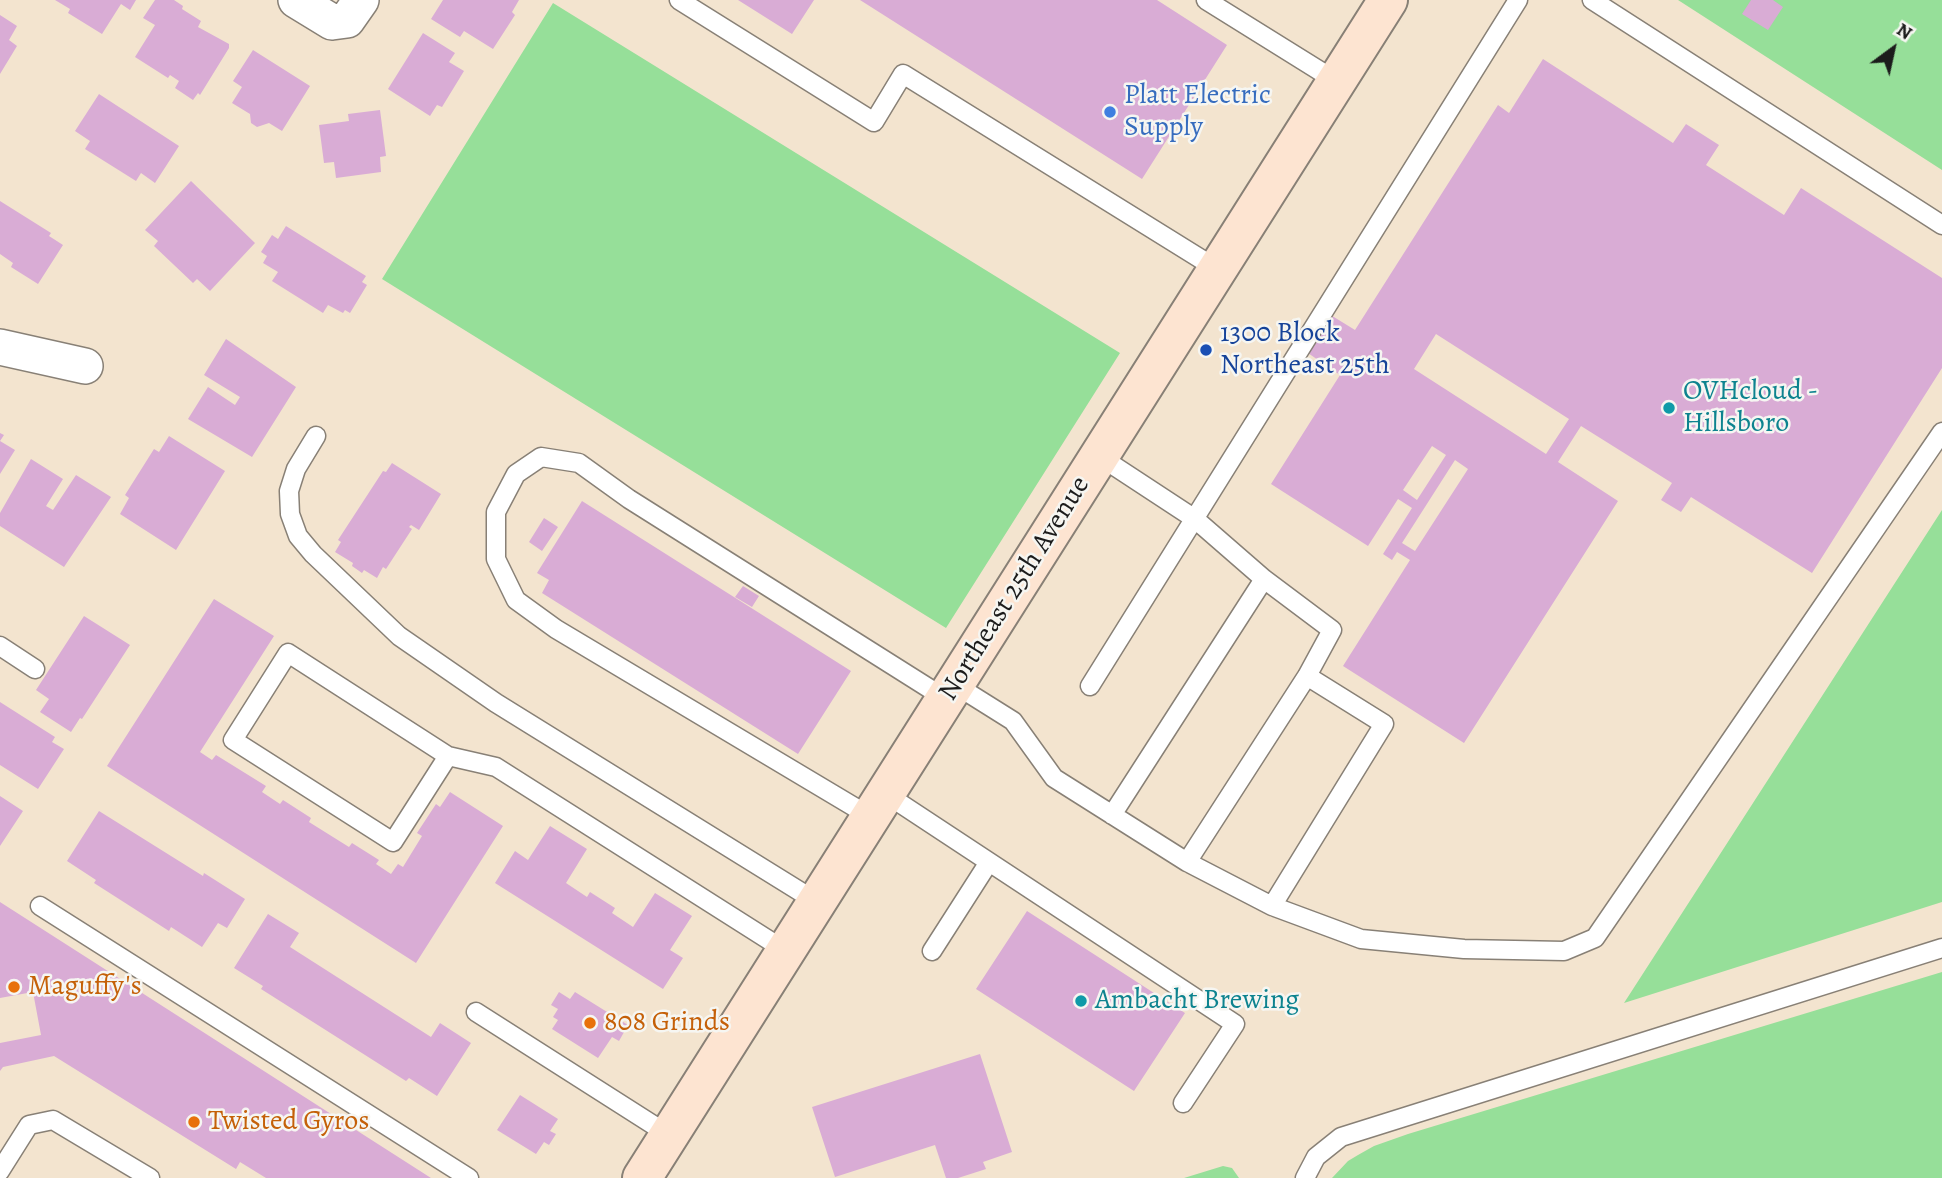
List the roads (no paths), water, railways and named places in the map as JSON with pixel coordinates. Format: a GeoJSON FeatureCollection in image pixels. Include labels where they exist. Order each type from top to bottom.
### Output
{"type":"FeatureCollection","features":[{"type":"Feature","properties":{"kind":"main road","name":"Northeast 25th Avenue"},"geometry":{"type":"LineString","coordinates":[[642,1178],[1388,0]]}},
{"type":"Feature","properties":{"kind":"street"},"geometry":{"type":"LineString","coordinates":[[296,0],[332,22],[347,20],[361,0]]}},
{"type":"Feature","properties":{"kind":"street"},"geometry":{"type":"LineString","coordinates":[[0,347],[85,366]]}},
{"type":"Feature","properties":{"kind":"lane"},"geometry":{"type":"LineString","coordinates":[[679,0],[874,122],[903,74],[1217,269]]}},
{"type":"Feature","properties":{"kind":"lane"},"geometry":{"type":"LineString","coordinates":[[1206,0],[1336,81]]}},
{"type":"Feature","properties":{"kind":"lane"},"geometry":{"type":"LineString","coordinates":[[1090,686],[1518,0]]}},
{"type":"Feature","properties":{"kind":"lane"},"geometry":{"type":"LineString","coordinates":[[1592,0],[1942,225]]}},
{"type":"Feature","properties":{"kind":"lane"},"geometry":{"type":"LineString","coordinates":[[1183,1103],[1236,1024],[989,862],[878,805],[556,629],[516,600],[496,559],[496,512],[516,474],[541,457],[579,463],[629,499],[950,691],[1013,721],[1054,778],[1187,862],[1272,906],[1362,939],[1464,949],[1564,951],[1595,938],[1942,432]]}},
{"type":"Feature","properties":{"kind":"lane"},"geometry":{"type":"LineString","coordinates":[[316,436],[296,469],[289,491],[290,514],[298,536],[313,554],[399,636],[496,703],[817,902]]}},
{"type":"Feature","properties":{"kind":"lane"},"geometry":{"type":"LineString","coordinates":[[1099,456],[1195,519],[1264,579],[1332,630],[1307,676],[1187,862]]}},
{"type":"Feature","properties":{"kind":"lane"},"geometry":{"type":"LineString","coordinates":[[1112,815],[1264,579]]}},
{"type":"Feature","properties":{"kind":"lane"},"geometry":{"type":"LineString","coordinates":[[0,646],[35,669]]}},
{"type":"Feature","properties":{"kind":"lane"},"geometry":{"type":"LineString","coordinates":[[448,756],[393,842],[233,740],[288,653],[448,756],[496,767],[786,951]]}},
{"type":"Feature","properties":{"kind":"lane"},"geometry":{"type":"LineString","coordinates":[[1272,906],[1384,724],[1307,676]]}},
{"type":"Feature","properties":{"kind":"lane"},"geometry":{"type":"LineString","coordinates":[[932,951],[989,862]]}},
{"type":"Feature","properties":{"kind":"lane"},"geometry":{"type":"LineString","coordinates":[[40,905],[469,1178]]}},
{"type":"Feature","properties":{"kind":"lane"},"geometry":{"type":"LineString","coordinates":[[1305,1178],[1316,1157],[1341,1137],[1942,948]]}},
{"type":"Feature","properties":{"kind":"lane"},"geometry":{"type":"LineString","coordinates":[[476,1012],[669,1135]]}},
{"type":"Feature","properties":{"kind":"lane"},"geometry":{"type":"LineString","coordinates":[[0,1171],[29,1125],[53,1120],[150,1178]]}},
{"type":"Feature","properties":{"kind":"place","name":"Platt Electric Supply"},"geometry":{"type":"Point","coordinates":[1110,112]}},
{"type":"Feature","properties":{"kind":"place","name":"1300 Block Northeast 25th"},"geometry":{"type":"Point","coordinates":[1206,350]}},
{"type":"Feature","properties":{"kind":"place","name":"OVHcloud - Hillsboro"},"geometry":{"type":"Point","coordinates":[1669,408]}},
{"type":"Feature","properties":{"kind":"place","name":"Maguffy's"},"geometry":{"type":"Point","coordinates":[14,987]}},
{"type":"Feature","properties":{"kind":"place","name":"Ambacht Brewing"},"geometry":{"type":"Point","coordinates":[1081,1001]}},
{"type":"Feature","properties":{"kind":"place","name":"808 Grinds"},"geometry":{"type":"Point","coordinates":[590,1023]}},
{"type":"Feature","properties":{"kind":"place","name":"Twisted Gyros"},"geometry":{"type":"Point","coordinates":[194,1122]}}]}
